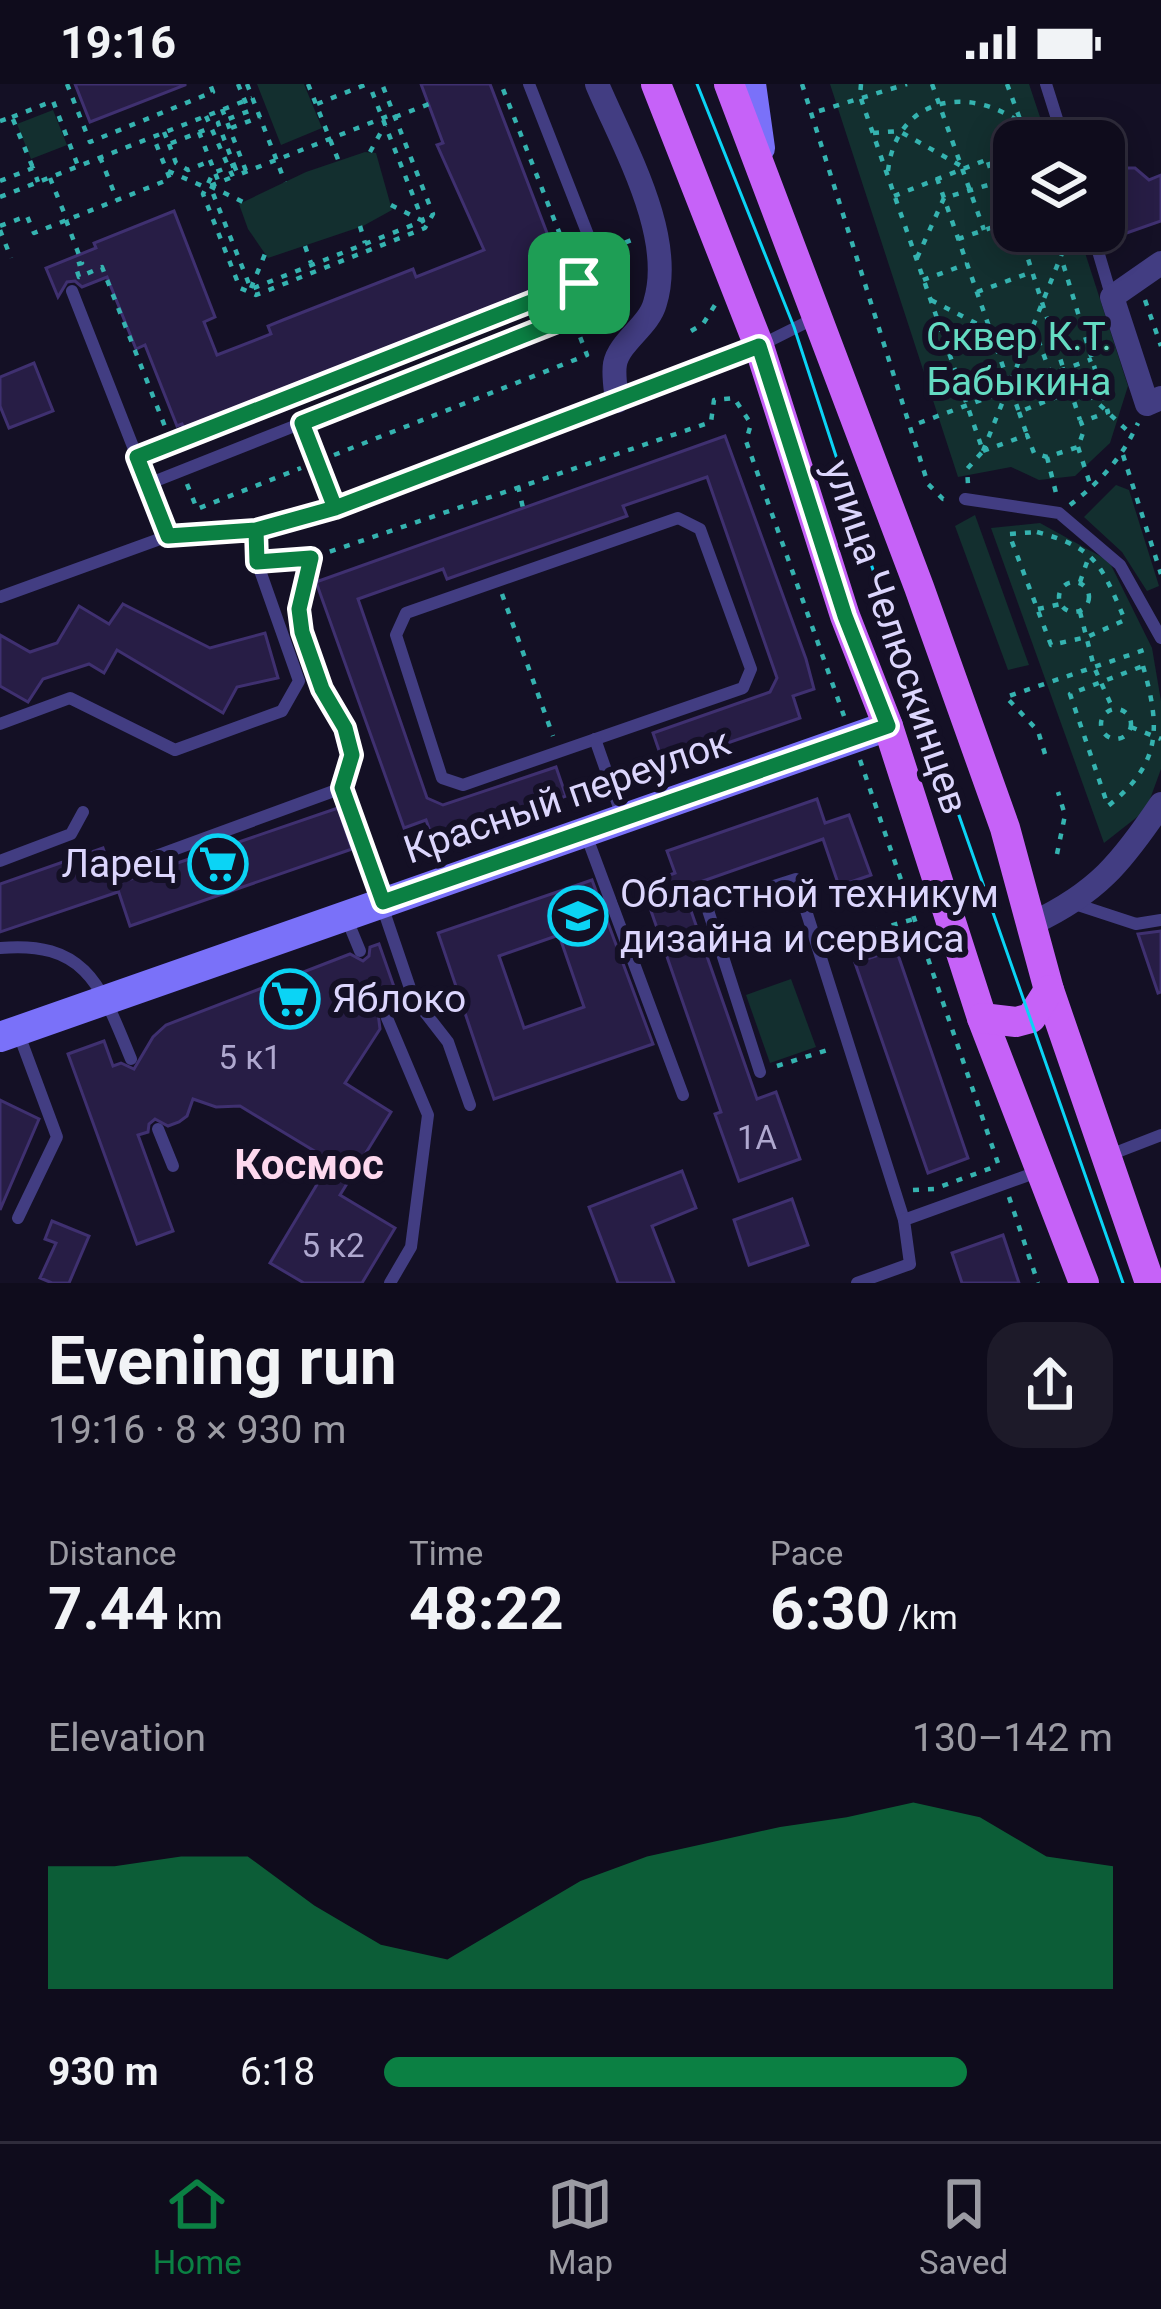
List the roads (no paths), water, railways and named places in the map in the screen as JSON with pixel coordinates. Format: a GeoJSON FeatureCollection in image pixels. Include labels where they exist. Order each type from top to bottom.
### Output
{"type":"FeatureCollection","features":[{"type":"Feature","properties":{"kind":"main road","name":"улица Челюскинцев"},"geometry":{"type":"LineString","coordinates":[[656,84],[759,346],[982,1018],[1084,1283]]}},
{"type":"Feature","properties":{"kind":"main road","name":"улица Челюскинцев"},"geometry":{"type":"LineString","coordinates":[[729,84],[1005,828],[1049,990],[1150,1283]]}},
{"type":"Feature","properties":{"kind":"main road"},"geometry":{"type":"LineString","coordinates":[[982,1018],[1016,1022],[1031,1018],[1049,990]]}},
{"type":"Feature","properties":{"kind":"street"},"geometry":{"type":"LineString","coordinates":[[597,84],[652,220],[661,264],[653,311],[615,361],[616,401]]}},
{"type":"Feature","properties":{"kind":"street"},"geometry":{"type":"LineString","coordinates":[[751,84],[764,172]]}},
{"type":"Feature","properties":{"kind":"street"},"geometry":{"type":"LineString","coordinates":[[1154,401],[1112,297],[1161,262]]}},
{"type":"Feature","properties":{"kind":"street","name":"Красный переулок"},"geometry":{"type":"LineString","coordinates":[[9,1034],[888,726]]}},
{"type":"Feature","properties":{"kind":"street"},"geometry":{"type":"LineString","coordinates":[[1033,923],[1075,904],[1120,860],[1161,804]]}},
{"type":"Feature","properties":{"kind":"lane"},"geometry":{"type":"LineString","coordinates":[[148,484],[572,316],[597,298],[603,283],[601,268],[529,84]]}},
{"type":"Feature","properties":{"kind":"lane"},"geometry":{"type":"LineString","coordinates":[[1046,84],[1057,120]]}},
{"type":"Feature","properties":{"kind":"lane"},"geometry":{"type":"LineString","coordinates":[[1098,252],[1112,297]]}},
{"type":"Feature","properties":{"kind":"lane"},"geometry":{"type":"LineString","coordinates":[[72,291],[168,536]]}},
{"type":"Feature","properties":{"kind":"lane"},"geometry":{"type":"LineString","coordinates":[[0,597],[168,536],[256,530],[335,508],[759,346],[817,317]]}},
{"type":"Feature","properties":{"kind":"lane"},"geometry":{"type":"LineString","coordinates":[[302,423],[335,508]]}},
{"type":"Feature","properties":{"kind":"lane"},"geometry":{"type":"LineString","coordinates":[[965,499],[1059,513],[1120,565],[1161,641]]}},
{"type":"Feature","properties":{"kind":"lane"},"geometry":{"type":"LineString","coordinates":[[678,518],[700,529],[751,670],[743,688],[595,739],[464,785],[442,778],[396,635],[406,613],[678,518]]}},
{"type":"Feature","properties":{"kind":"lane"},"geometry":{"type":"LineString","coordinates":[[0,724],[70,698],[175,750],[282,711],[299,681],[257,562],[256,530]]}},
{"type":"Feature","properties":{"kind":"lane"},"geometry":{"type":"LineString","coordinates":[[595,739],[623,817]]}},
{"type":"Feature","properties":{"kind":"lane"},"geometry":{"type":"LineString","coordinates":[[129,866],[342,788],[413,997],[448,1042],[470,1105]]}},
{"type":"Feature","properties":{"kind":"lane"},"geometry":{"type":"LineString","coordinates":[[0,861],[71,834],[83,812]]}},
{"type":"Feature","properties":{"kind":"lane"},"geometry":{"type":"LineString","coordinates":[[585,831],[683,1095]]}},
{"type":"Feature","properties":{"kind":"lane"},"geometry":{"type":"LineString","coordinates":[[760,1072],[707,907],[796,879],[904,1220],[910,1264],[857,1283]]}},
{"type":"Feature","properties":{"kind":"lane"},"geometry":{"type":"LineString","coordinates":[[1075,904],[1136,924],[1161,920]]}},
{"type":"Feature","properties":{"kind":"lane"},"geometry":{"type":"LineString","coordinates":[[345,916],[360,951]]}},
{"type":"Feature","properties":{"kind":"lane"},"geometry":{"type":"LineString","coordinates":[[0,948],[36,945],[62,954],[91,976],[107,1000],[131,1059]]}},
{"type":"Feature","properties":{"kind":"lane"},"geometry":{"type":"LineString","coordinates":[[387,1018],[428,1114],[412,1247],[390,1283]]}},
{"type":"Feature","properties":{"kind":"lane"},"geometry":{"type":"LineString","coordinates":[[9,1034],[57,1137],[18,1218]]}},
{"type":"Feature","properties":{"kind":"lane"},"geometry":{"type":"LineString","coordinates":[[158,1129],[173,1166]]}},
{"type":"Feature","properties":{"kind":"lane"},"geometry":{"type":"LineString","coordinates":[[1106,1157],[1161,1135]]}},
{"type":"Feature","properties":{"kind":"lane"},"geometry":{"type":"LineString","coordinates":[[904,1220],[1041,1171]]}},
{"type":"Feature","properties":{"kind":"tram line"},"geometry":{"type":"LineString","coordinates":[[697,84],[794,327],[876,579],[1123,1283]]}},
{"type":"Feature","properties":{"kind":"place","name":"Ларец"},"geometry":{"type":"Point","coordinates":[218,864]}},
{"type":"Feature","properties":{"kind":"place","name":"Областной техникум дизайна и сервиса"},"geometry":{"type":"Point","coordinates":[578,916]}},
{"type":"Feature","properties":{"kind":"place","name":"Яблоко"},"geometry":{"type":"Point","coordinates":[290,999]}},
{"type":"Feature","properties":{"kind":"district","name":"Космос"},"geometry":{"type":"Point","coordinates":[309,1164]}},
{"type":"Feature","properties":{"kind":"park label","name":"Сквер К.Т. Бабыкина"},"geometry":{"type":"Point","coordinates":[1019,360]}}]}
